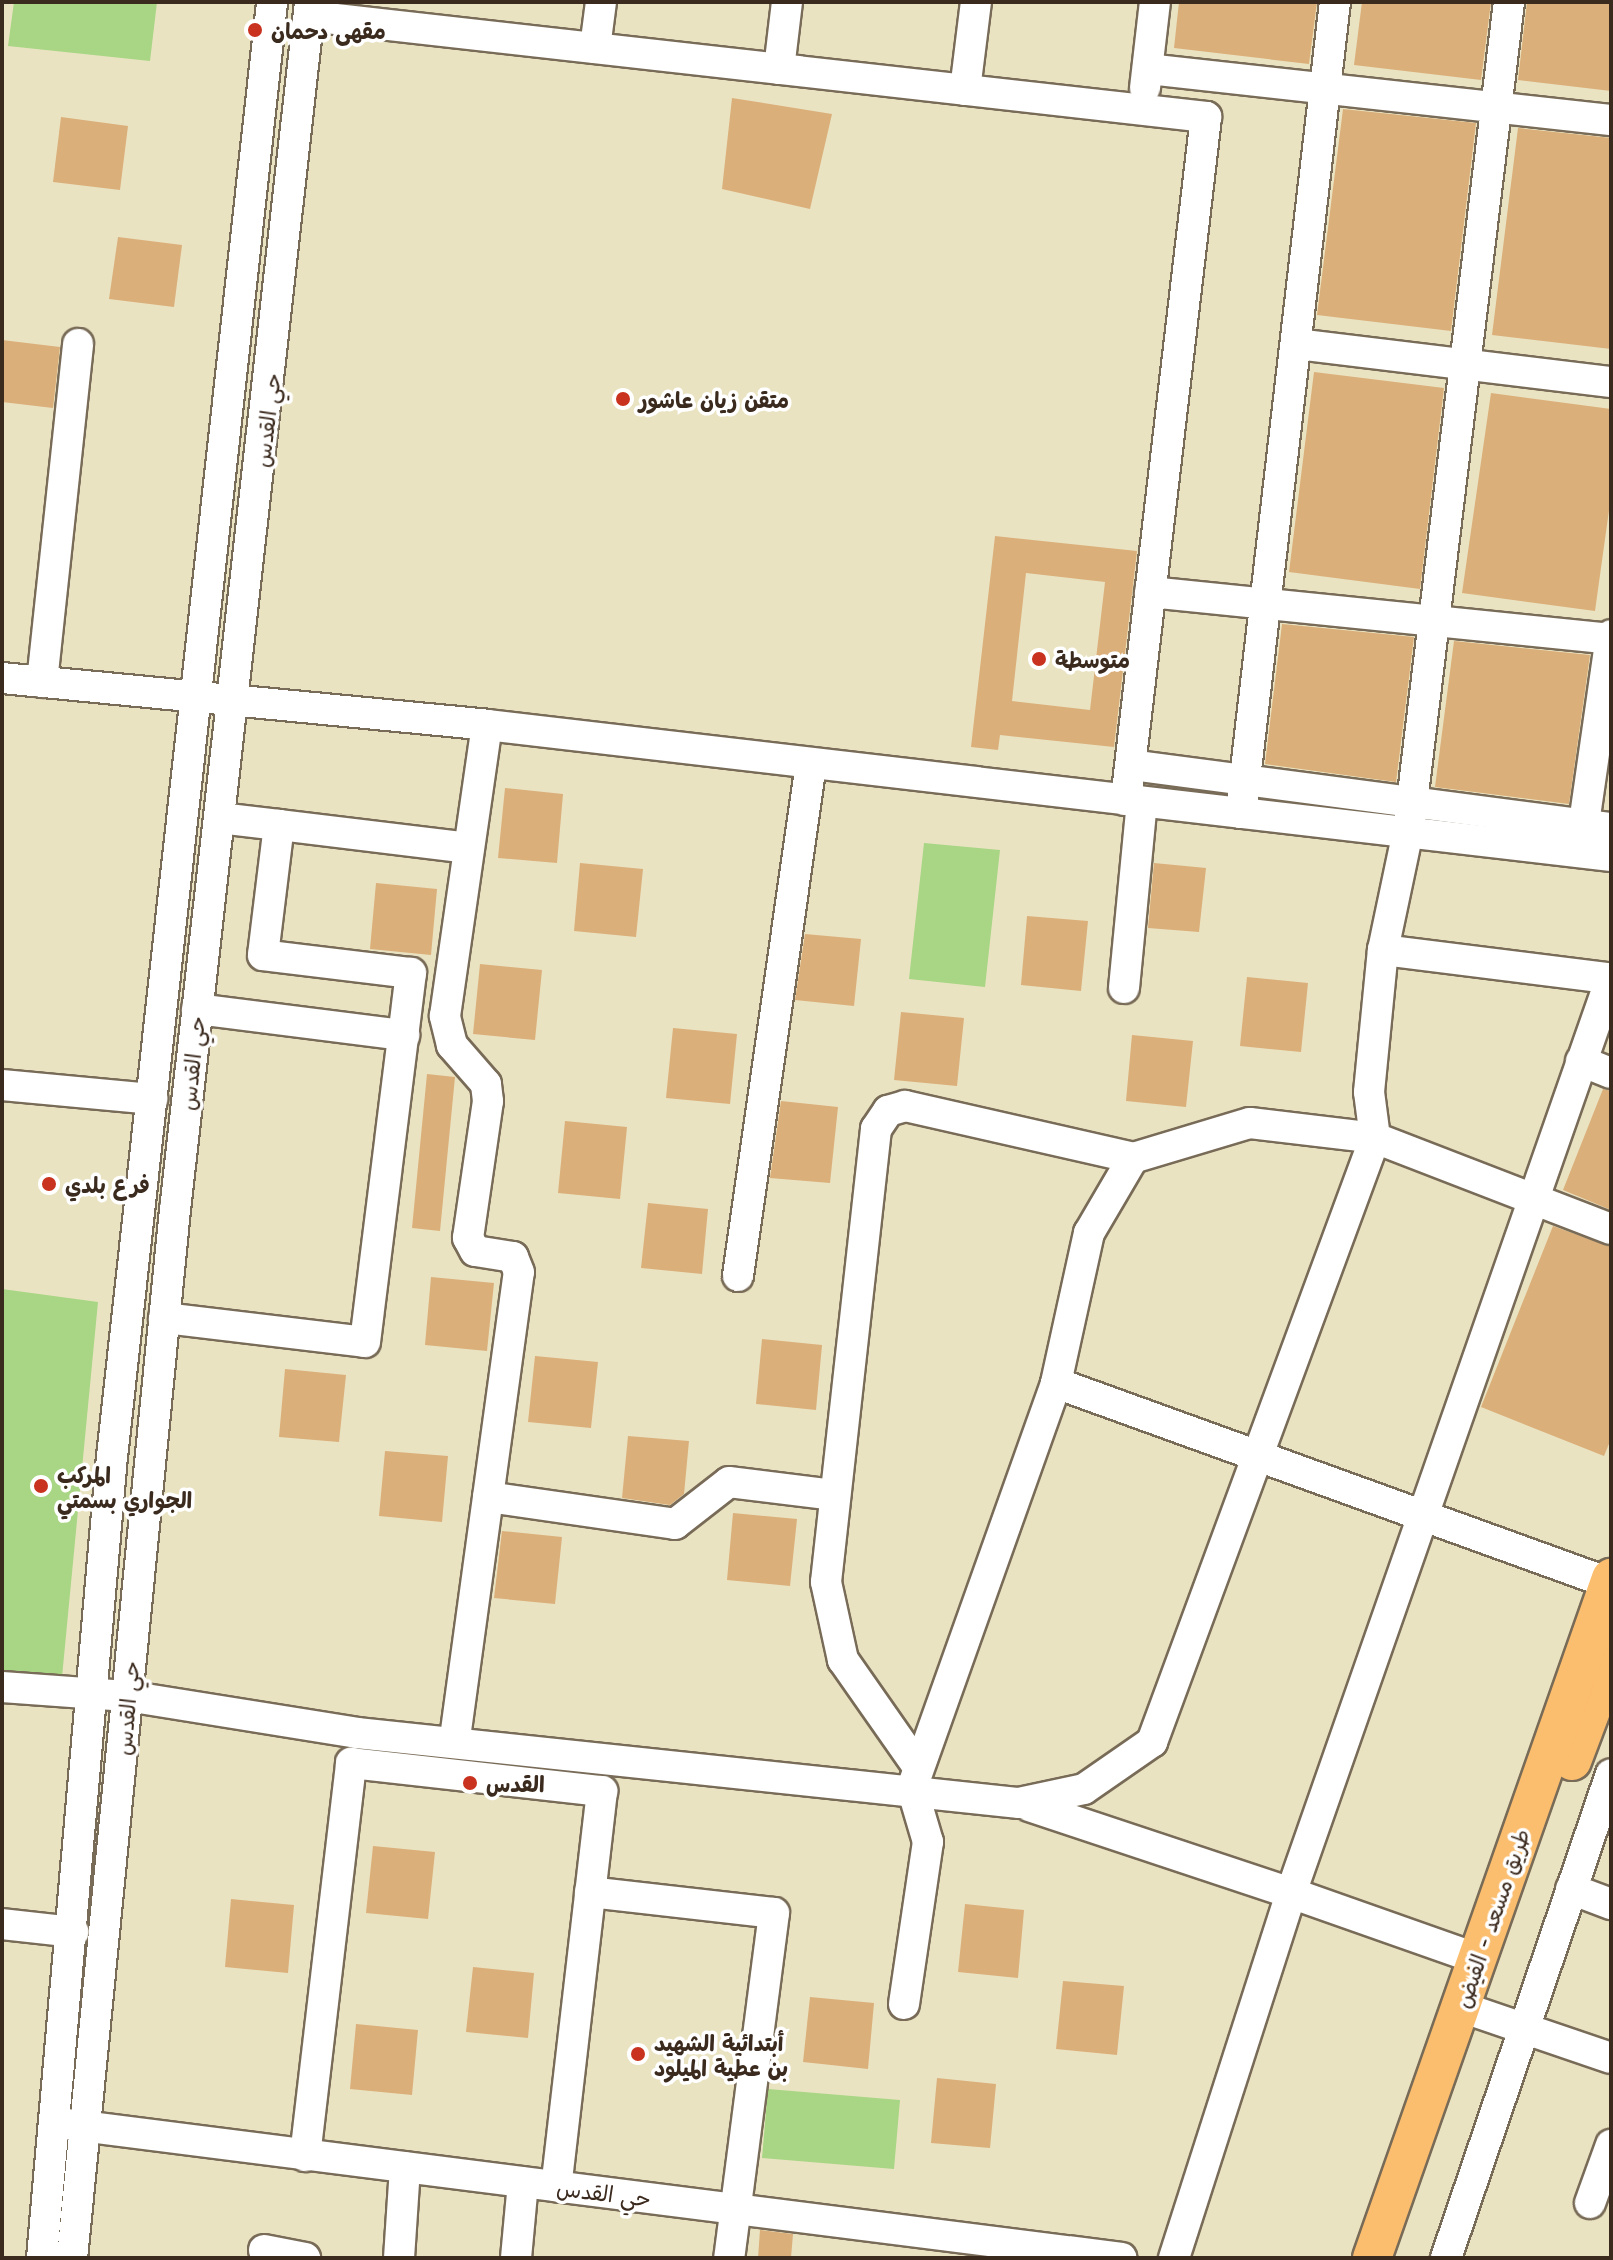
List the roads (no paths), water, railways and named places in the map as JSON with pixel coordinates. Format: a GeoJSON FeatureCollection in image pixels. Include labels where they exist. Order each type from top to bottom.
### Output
{"type":"FeatureCollection","features":[{"type":"Feature","properties":{"kind":"main road","name":"طريق مسعد - الفيض"},"geometry":{"type":"LineString","coordinates":[[1399,2258],[1471,2010],[1476,1958],[1586,1723],[1610,1581]]}},
{"type":"Feature","properties":{"kind":"main road","name":"طريق مسعد - الفيض"},"geometry":{"type":"LineString","coordinates":[[1372,2258],[1611,1658]]}},
{"type":"Feature","properties":{"kind":"street"},"geometry":{"type":"LineString","coordinates":[[42,2258],[152,1099],[237,345],[272,2]]}},
{"type":"Feature","properties":{"kind":"street"},"geometry":{"type":"LineString","coordinates":[[595,48],[601,2]]}},
{"type":"Feature","properties":{"kind":"street"},"geometry":{"type":"LineString","coordinates":[[779,69],[787,2]]}},
{"type":"Feature","properties":{"kind":"street"},"geometry":{"type":"LineString","coordinates":[[965,90],[976,2]]}},
{"type":"Feature","properties":{"kind":"street"},"geometry":{"type":"LineString","coordinates":[[1143,110],[1155,2]]}},
{"type":"Feature","properties":{"kind":"street"},"geometry":{"type":"LineString","coordinates":[[1241,813],[1335,2]]}},
{"type":"Feature","properties":{"kind":"street"},"geometry":{"type":"LineString","coordinates":[[1019,1803],[1084,1789],[1152,1742],[1375,1138],[1369,1092],[1383,950],[1410,816],[1509,2]]}},
{"type":"Feature","properties":{"kind":"street"},"geometry":{"type":"LineString","coordinates":[[310,9],[595,48],[1206,117],[1131,765],[1134,801],[1124,988]]}},
{"type":"Feature","properties":{"kind":"street","name":"حي القدس"},"geometry":{"type":"LineString","coordinates":[[72,2258],[164,1318],[310,9]]}},
{"type":"Feature","properties":{"kind":"street"},"geometry":{"type":"LineString","coordinates":[[1148,69],[1497,105],[1611,120]]}},
{"type":"Feature","properties":{"kind":"street"},"geometry":{"type":"LineString","coordinates":[[42,682],[78,344]]}},
{"type":"Feature","properties":{"kind":"street"},"geometry":{"type":"LineString","coordinates":[[1296,344],[1611,382]]}},
{"type":"Feature","properties":{"kind":"street"},"geometry":{"type":"LineString","coordinates":[[237,345],[274,349]]}},
{"type":"Feature","properties":{"kind":"street"},"geometry":{"type":"LineString","coordinates":[[1150,592],[1435,623],[1611,638],[1592,834]]}},
{"type":"Feature","properties":{"kind":"street"},"geometry":{"type":"LineString","coordinates":[[2,678],[487,725],[1241,813],[1410,816],[1592,834],[1611,856]]}},
{"type":"Feature","properties":{"kind":"street"},"geometry":{"type":"LineString","coordinates":[[455,1738],[519,1272],[513,1257],[475,1251],[468,1238],[488,1101],[486,1084],[452,1045],[445,1016],[487,725]]}},
{"type":"Feature","properties":{"kind":"street"},"geometry":{"type":"LineString","coordinates":[[738,1276],[811,764]]}},
{"type":"Feature","properties":{"kind":"street"},"geometry":{"type":"LineString","coordinates":[[1131,765],[1245,783],[1410,816]]}},
{"type":"Feature","properties":{"kind":"street"},"geometry":{"type":"LineString","coordinates":[[219,818],[469,848]]}},
{"type":"Feature","properties":{"kind":"street"},"geometry":{"type":"LineString","coordinates":[[164,1318],[365,1342],[411,973],[263,955],[279,825]]}},
{"type":"Feature","properties":{"kind":"street"},"geometry":{"type":"LineString","coordinates":[[1174,2258],[1291,1893],[1609,978],[1383,950]]}},
{"type":"Feature","properties":{"kind":"street"},"geometry":{"type":"LineString","coordinates":[[197,1009],[404,1035]]}},
{"type":"Feature","properties":{"kind":"street"},"geometry":{"type":"LineString","coordinates":[[1581,1061],[1611,1073]]}},
{"type":"Feature","properties":{"kind":"street"},"geometry":{"type":"LineString","coordinates":[[2,1085],[152,1099]]}},
{"type":"Feature","properties":{"kind":"street"},"geometry":{"type":"LineString","coordinates":[[904,2004],[928,1842],[915,1778],[836,1642],[826,1582],[883,1116],[905,1106],[1133,1158],[1250,1123],[1375,1138],[1611,1229]]}},
{"type":"Feature","properties":{"kind":"street"},"geometry":{"type":"LineString","coordinates":[[915,1778],[1056,1383],[1089,1233],[1133,1158]]}},
{"type":"Feature","properties":{"kind":"street"},"geometry":{"type":"LineString","coordinates":[[1056,1383],[1610,1581]]}},
{"type":"Feature","properties":{"kind":"street"},"geometry":{"type":"LineString","coordinates":[[488,1497],[675,1524],[729,1482],[835,1495]]}},
{"type":"Feature","properties":{"kind":"street"},"geometry":{"type":"LineString","coordinates":[[2,1687],[127,1696],[357,1733],[455,1738],[915,1778],[1019,1803],[1476,1958]]}},
{"type":"Feature","properties":{"kind":"street"},"geometry":{"type":"LineString","coordinates":[[305,2156],[357,1733]]}},
{"type":"Feature","properties":{"kind":"street"},"geometry":{"type":"LineString","coordinates":[[351,1763],[602,1791],[556,2186]]}},
{"type":"Feature","properties":{"kind":"street"},"geometry":{"type":"LineString","coordinates":[[1446,2258],[1611,1774]]}},
{"type":"Feature","properties":{"kind":"street"},"geometry":{"type":"LineString","coordinates":[[1571,1889],[1611,1904]]}},
{"type":"Feature","properties":{"kind":"street"},"geometry":{"type":"LineString","coordinates":[[590,1892],[774,1913],[729,2258]]}},
{"type":"Feature","properties":{"kind":"street"},"geometry":{"type":"LineString","coordinates":[[2,1924],[74,1932]]}},
{"type":"Feature","properties":{"kind":"street"},"geometry":{"type":"LineString","coordinates":[[1471,2010],[1611,2058]]}},
{"type":"Feature","properties":{"kind":"street","name":"حي القدس"},"geometry":{"type":"LineString","coordinates":[[56,2122],[735,2209],[989,2250],[1122,2258]]}},
{"type":"Feature","properties":{"kind":"street"},"geometry":{"type":"LineString","coordinates":[[1590,2203],[1611,2145]]}},
{"type":"Feature","properties":{"kind":"street"},"geometry":{"type":"LineString","coordinates":[[399,2258],[405,2167]]}},
{"type":"Feature","properties":{"kind":"street"},"geometry":{"type":"LineString","coordinates":[[516,2258],[523,2182]]}},
{"type":"Feature","properties":{"kind":"street"},"geometry":{"type":"LineString","coordinates":[[264,2250],[305,2258]]}},
{"type":"Feature","properties":{"kind":"place","name":"مقهى دحمان"},"geometry":{"type":"Point","coordinates":[255,30]}},
{"type":"Feature","properties":{"kind":"place","name":"متقن زيان عاشور"},"geometry":{"type":"Point","coordinates":[623,399]}},
{"type":"Feature","properties":{"kind":"place","name":"متوسطة"},"geometry":{"type":"Point","coordinates":[1039,659]}},
{"type":"Feature","properties":{"kind":"place","name":"فرع بلدي"},"geometry":{"type":"Point","coordinates":[49,1184]}},
{"type":"Feature","properties":{"kind":"place","name":"المركب الجواري بسمتي"},"geometry":{"type":"Point","coordinates":[41,1486]}},
{"type":"Feature","properties":{"kind":"place","name":"القدس"},"geometry":{"type":"Point","coordinates":[470,1783]}},
{"type":"Feature","properties":{"kind":"place","name":"أبتدائية الشهيد بن عطية الميلود"},"geometry":{"type":"Point","coordinates":[638,2054]}}]}
